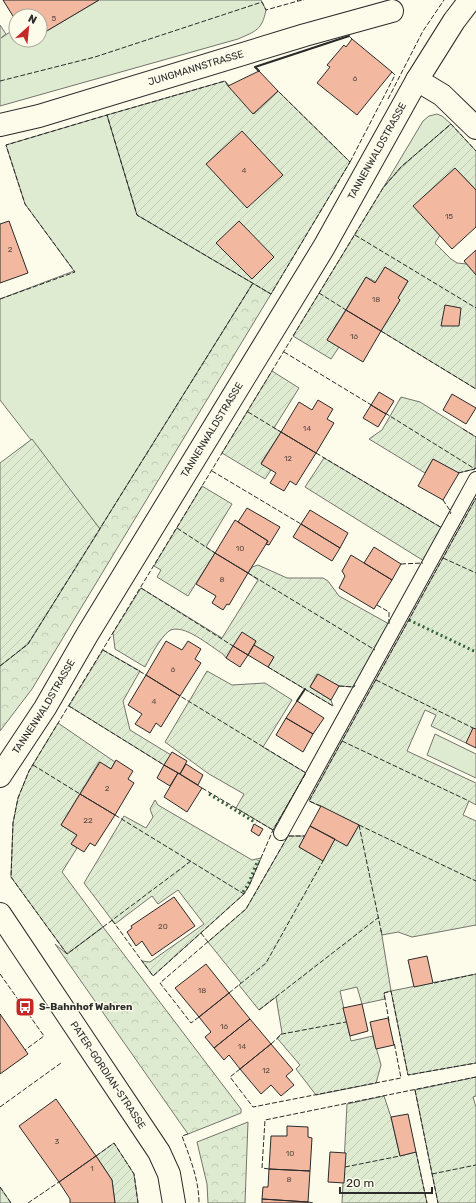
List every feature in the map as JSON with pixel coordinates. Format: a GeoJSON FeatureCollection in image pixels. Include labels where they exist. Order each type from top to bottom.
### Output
{"type":"FeatureCollection","features":[{"type":"Feature","properties":{"kind":"street","name":"TANNENWALDSTRASSE"},"geometry":{"type":"LineString","coordinates":[[0,776],[46,708],[87,635],[324,247],[417,80],[454,21],[470,0]]}},
{"type":"Feature","properties":{"kind":"street","name":"JUNGMANNSTRASSE"},"geometry":{"type":"LineString","coordinates":[[0,125],[39,116],[305,35],[392,12]]}},
{"type":"Feature","properties":{"kind":"street"},"geometry":{"type":"LineString","coordinates":[[417,80],[442,95],[460,110],[476,128]]}},
{"type":"Feature","properties":{"kind":"street","name":"PATER-GORDIAN-STRASSE"},"geometry":{"type":"LineString","coordinates":[[0,914],[159,1152],[169,1174],[174,1203]]}},
{"type":"Feature","properties":{"kind":"lane"},"geometry":{"type":"LineString","coordinates":[[281,833],[476,479]]}},
{"type":"Feature","properties":{"kind":"green space"},"geometry":{"type":"Polygon","coordinates":[[[99,0],[261,0],[266,10],[260,26],[254,32],[238,39],[0,106],[0,25],[6,34],[1,38],[8,33],[8,48],[48,48],[48,30],[99,0]]]}},
{"type":"Feature","properties":{"kind":"green space"},"geometry":{"type":"Polygon","coordinates":[[[225,81],[254,114],[278,91],[350,162],[271,294],[137,215],[107,115],[225,81]]]}},
{"type":"Feature","properties":{"kind":"green space"},"geometry":{"type":"Polygon","coordinates":[[[437,114],[442,116],[451,124],[401,167],[383,188],[423,121],[429,116],[437,114]]]}},
{"type":"Feature","properties":{"kind":"green space"},"geometry":{"type":"Polygon","coordinates":[[[107,115],[137,215],[253,283],[100,529],[0,400],[0,299],[74,271],[25,204],[6,145],[107,115]]]}},
{"type":"Feature","properties":{"kind":"green space"},"geometry":{"type":"Polygon","coordinates":[[[451,124],[476,151],[476,190],[455,168],[414,206],[440,235],[435,243],[451,259],[457,263],[467,264],[476,274],[476,389],[381,331],[400,300],[398,298],[408,281],[385,267],[376,282],[366,277],[327,340],[339,347],[331,359],[293,336],[383,188],[401,167],[451,124]]]}},
{"type":"Feature","properties":{"kind":"green space"},"geometry":{"type":"Polygon","coordinates":[[[253,283],[271,294],[32,689],[0,731],[0,666],[28,644],[253,283]]]}},
{"type":"Feature","properties":{"kind":"green space"},"geometry":{"type":"Polygon","coordinates":[[[272,371],[299,388],[274,428],[281,432],[261,463],[271,470],[265,479],[222,453],[272,371]]]}},
{"type":"Feature","properties":{"kind":"green space"},"geometry":{"type":"Polygon","coordinates":[[[401,397],[420,402],[476,437],[475,469],[458,473],[433,459],[425,473],[369,439],[382,430],[401,397]]]}},
{"type":"Feature","properties":{"kind":"green space"},"geometry":{"type":"Polygon","coordinates":[[[32,439],[100,529],[28,644],[0,666],[0,463],[32,439]]]}},
{"type":"Feature","properties":{"kind":"green space"},"geometry":{"type":"Polygon","coordinates":[[[324,458],[442,528],[424,561],[305,487],[324,458]]]}},
{"type":"Feature","properties":{"kind":"green space"},"geometry":{"type":"Polygon","coordinates":[[[202,486],[232,504],[206,547],[215,553],[188,596],[157,577],[161,570],[154,566],[202,486]]]}},
{"type":"Feature","properties":{"kind":"green space"},"geometry":{"type":"Polygon","coordinates":[[[476,498],[476,729],[466,743],[431,726],[436,715],[425,710],[407,751],[476,783],[476,805],[469,801],[463,815],[476,821],[476,925],[412,937],[398,932],[382,935],[381,930],[391,991],[384,993],[385,999],[362,1004],[357,987],[340,991],[351,1041],[373,1036],[381,1065],[376,1083],[316,1095],[296,1069],[300,1065],[277,1038],[282,1033],[276,997],[259,1010],[239,985],[241,983],[208,942],[246,909],[288,836],[305,836],[299,847],[323,861],[335,839],[347,846],[359,825],[309,801],[476,498]]]}},
{"type":"Feature","properties":{"kind":"green space"},"geometry":{"type":"Polygon","coordinates":[[[258,565],[287,578],[323,578],[328,581],[339,596],[389,624],[354,687],[339,686],[317,674],[310,687],[331,700],[333,706],[268,667],[274,657],[254,645],[256,641],[242,633],[226,658],[223,654],[197,636],[189,632],[175,629],[169,631],[162,638],[145,667],[115,649],[113,633],[141,588],[222,638],[258,580],[248,573],[252,567],[258,565]]]}},
{"type":"Feature","properties":{"kind":"green space"},"geometry":{"type":"Polygon","coordinates":[[[103,650],[140,671],[123,701],[130,730],[171,755],[164,765],[69,706],[103,650]]]}},
{"type":"Feature","properties":{"kind":"green space"},"geometry":{"type":"Polygon","coordinates":[[[207,671],[232,685],[265,683],[292,700],[263,747],[306,773],[273,830],[236,808],[244,794],[209,774],[165,742],[207,671]]]}},
{"type":"Feature","properties":{"kind":"green space"},"geometry":{"type":"Polygon","coordinates":[[[58,723],[115,762],[111,769],[99,762],[61,825],[77,835],[71,844],[77,848],[62,872],[103,927],[67,954],[11,877],[13,823],[18,798],[29,771],[58,723]]]}},
{"type":"Feature","properties":{"kind":"green space"},"geometry":{"type":"Polygon","coordinates":[[[435,734],[476,754],[476,778],[427,755],[435,734]]]}},
{"type":"Feature","properties":{"kind":"green space"},"geometry":{"type":"Polygon","coordinates":[[[155,800],[158,805],[252,860],[261,858],[244,894],[153,976],[142,961],[150,962],[204,924],[178,890],[158,904],[152,896],[115,924],[84,883],[124,816],[146,828],[153,817],[150,809],[155,800]]]}},
{"type":"Feature","properties":{"kind":"green space"},"geometry":{"type":"Polygon","coordinates":[[[103,927],[241,1109],[241,1113],[188,1134],[55,944],[67,954],[103,927]]]}},
{"type":"Feature","properties":{"kind":"green space"},"geometry":{"type":"Polygon","coordinates":[[[476,974],[476,1063],[408,1075],[391,991],[476,974]]]}},
{"type":"Feature","properties":{"kind":"green space"},"geometry":{"type":"Polygon","coordinates":[[[476,1077],[476,1096],[473,1097],[476,1107],[476,1203],[438,1203],[415,1090],[476,1077]]]}},
{"type":"Feature","properties":{"kind":"green space"},"geometry":{"type":"Polygon","coordinates":[[[384,1096],[391,1117],[400,1156],[416,1152],[427,1203],[342,1203],[347,1104],[384,1096]]]}},
{"type":"Feature","properties":{"kind":"green space"},"geometry":{"type":"Polygon","coordinates":[[[248,1122],[245,1203],[208,1203],[207,1184],[197,1142],[248,1122]]]}},
{"type":"Feature","properties":{"kind":"green space"},"geometry":{"type":"Polygon","coordinates":[[[114,1143],[134,1174],[138,1203],[115,1203],[112,1180],[96,1156],[114,1143]]]}},
{"type":"Feature","properties":{"kind":"green space"},"geometry":{"type":"Polygon","coordinates":[[[0,1187],[11,1203],[0,1203],[0,1187]]]}},
{"type":"Feature","properties":{"kind":"building"},"geometry":{"type":"Polygon","coordinates":[[[3,0],[99,0],[48,30],[48,8],[8,8],[3,0]]]}},
{"type":"Feature","properties":{"kind":"building"},"geometry":{"type":"Polygon","coordinates":[[[352,39],[392,72],[357,115],[317,83],[330,67],[327,65],[344,45],[346,47],[352,39]]]}},
{"type":"Feature","properties":{"kind":"building"},"geometry":{"type":"Polygon","coordinates":[[[259,71],[278,91],[253,114],[228,86],[259,71]]]}},
{"type":"Feature","properties":{"kind":"building"},"geometry":{"type":"Polygon","coordinates":[[[242,131],[283,175],[247,208],[206,164],[242,131]]]}},
{"type":"Feature","properties":{"kind":"building"},"geometry":{"type":"Polygon","coordinates":[[[455,168],[476,190],[476,227],[452,249],[413,206],[455,168]]]}},
{"type":"Feature","properties":{"kind":"building"},"geometry":{"type":"Polygon","coordinates":[[[9,221],[28,273],[0,283],[0,224],[9,221]]]}},
{"type":"Feature","properties":{"kind":"building"},"geometry":{"type":"Polygon","coordinates":[[[239,221],[274,257],[252,279],[216,243],[239,221]]]}},
{"type":"Feature","properties":{"kind":"building"},"geometry":{"type":"Polygon","coordinates":[[[476,250],[476,275],[464,261],[476,250]]]}},
{"type":"Feature","properties":{"kind":"building"},"geometry":{"type":"Polygon","coordinates":[[[385,267],[408,281],[398,298],[400,300],[381,331],[346,310],[366,277],[375,283],[385,267]]]}},
{"type":"Feature","properties":{"kind":"building"},"geometry":{"type":"Polygon","coordinates":[[[445,305],[461,308],[459,326],[441,326],[445,305]]]}},
{"type":"Feature","properties":{"kind":"building"},"geometry":{"type":"Polygon","coordinates":[[[346,310],[381,331],[363,362],[327,340],[346,310]]]}},
{"type":"Feature","properties":{"kind":"building"},"geometry":{"type":"Polygon","coordinates":[[[379,392],[394,401],[386,414],[371,405],[379,392]]]}},
{"type":"Feature","properties":{"kind":"building"},"geometry":{"type":"Polygon","coordinates":[[[452,394],[476,408],[466,424],[443,410],[452,394]]]}},
{"type":"Feature","properties":{"kind":"building"},"geometry":{"type":"Polygon","coordinates":[[[318,400],[333,409],[327,419],[334,423],[316,453],[281,432],[299,402],[312,410],[318,400]]]}},
{"type":"Feature","properties":{"kind":"building"},"geometry":{"type":"Polygon","coordinates":[[[371,405],[386,414],[378,427],[363,418],[371,405]]]}},
{"type":"Feature","properties":{"kind":"building"},"geometry":{"type":"Polygon","coordinates":[[[281,432],[316,453],[296,485],[290,481],[284,491],[270,483],[276,473],[261,464],[281,432]]]}},
{"type":"Feature","properties":{"kind":"building"},"geometry":{"type":"Polygon","coordinates":[[[433,459],[459,473],[443,500],[418,486],[433,459]]]}},
{"type":"Feature","properties":{"kind":"building"},"geometry":{"type":"Polygon","coordinates":[[[247,508],[280,527],[269,545],[266,544],[268,541],[238,522],[247,508]]]}},
{"type":"Feature","properties":{"kind":"building"},"geometry":{"type":"Polygon","coordinates":[[[310,510],[348,533],[340,548],[301,524],[310,510]]]}},
{"type":"Feature","properties":{"kind":"building"},"geometry":{"type":"Polygon","coordinates":[[[235,520],[268,541],[248,573],[215,553],[235,520]]]}},
{"type":"Feature","properties":{"kind":"building"},"geometry":{"type":"Polygon","coordinates":[[[301,524],[340,548],[332,561],[293,537],[301,524]]]}},
{"type":"Feature","properties":{"kind":"building"},"geometry":{"type":"Polygon","coordinates":[[[374,547],[401,564],[392,580],[364,563],[374,547]]]}},
{"type":"Feature","properties":{"kind":"building"},"geometry":{"type":"Polygon","coordinates":[[[215,553],[248,573],[229,605],[227,604],[223,610],[212,603],[216,596],[196,584],[215,553]]]}},
{"type":"Feature","properties":{"kind":"building"},"geometry":{"type":"Polygon","coordinates":[[[351,555],[392,580],[374,609],[339,588],[345,576],[342,571],[351,555]]]}},
{"type":"Feature","properties":{"kind":"building"},"geometry":{"type":"Polygon","coordinates":[[[242,632],[256,641],[248,655],[233,646],[242,632]]]}},
{"type":"Feature","properties":{"kind":"building"},"geometry":{"type":"Polygon","coordinates":[[[166,641],[182,650],[188,641],[201,649],[195,659],[201,663],[180,696],[146,675],[166,641]]]}},
{"type":"Feature","properties":{"kind":"building"},"geometry":{"type":"Polygon","coordinates":[[[254,645],[274,657],[268,667],[248,655],[254,645]]]}},
{"type":"Feature","properties":{"kind":"building"},"geometry":{"type":"Polygon","coordinates":[[[233,646],[248,655],[240,667],[226,658],[233,646]]]}},
{"type":"Feature","properties":{"kind":"building"},"geometry":{"type":"Polygon","coordinates":[[[318,674],[339,686],[331,700],[310,687],[318,674]]]}},
{"type":"Feature","properties":{"kind":"building"},"geometry":{"type":"Polygon","coordinates":[[[146,675],[180,696],[161,727],[156,723],[150,733],[135,724],[142,714],[128,705],[146,675]]]}},
{"type":"Feature","properties":{"kind":"building"},"geometry":{"type":"Polygon","coordinates":[[[297,701],[324,718],[313,734],[286,718],[297,701]]]}},
{"type":"Feature","properties":{"kind":"building"},"geometry":{"type":"Polygon","coordinates":[[[286,718],[313,734],[303,752],[276,735],[286,718]]]}},
{"type":"Feature","properties":{"kind":"building"},"geometry":{"type":"Polygon","coordinates":[[[473,728],[476,729],[476,748],[466,743],[473,728]]]}},
{"type":"Feature","properties":{"kind":"building"},"geometry":{"type":"Polygon","coordinates":[[[172,752],[187,761],[180,774],[164,765],[172,752]]]}},
{"type":"Feature","properties":{"kind":"building"},"geometry":{"type":"Polygon","coordinates":[[[116,760],[133,771],[128,779],[134,783],[115,815],[80,794],[100,762],[111,769],[116,760]]]}},
{"type":"Feature","properties":{"kind":"building"},"geometry":{"type":"Polygon","coordinates":[[[186,764],[203,775],[198,785],[180,774],[186,764]]]}},
{"type":"Feature","properties":{"kind":"building"},"geometry":{"type":"Polygon","coordinates":[[[164,765],[178,773],[170,786],[157,778],[164,765]]]}},
{"type":"Feature","properties":{"kind":"building"},"geometry":{"type":"Polygon","coordinates":[[[178,773],[202,788],[187,812],[164,797],[178,773]]]}},
{"type":"Feature","properties":{"kind":"building"},"geometry":{"type":"Polygon","coordinates":[[[80,794],[115,815],[95,846],[90,843],[84,852],[71,844],[77,835],[61,825],[80,794]]]}},
{"type":"Feature","properties":{"kind":"building"},"geometry":{"type":"Polygon","coordinates":[[[321,806],[359,825],[347,846],[310,826],[321,806]]]}},
{"type":"Feature","properties":{"kind":"building"},"geometry":{"type":"Polygon","coordinates":[[[254,824],[263,829],[259,836],[251,831],[254,824]]]}},
{"type":"Feature","properties":{"kind":"building"},"geometry":{"type":"Polygon","coordinates":[[[310,826],[335,839],[323,861],[299,847],[310,826]]]}},
{"type":"Feature","properties":{"kind":"building"},"geometry":{"type":"Polygon","coordinates":[[[174,897],[195,926],[152,956],[142,941],[136,946],[127,932],[132,928],[131,926],[174,897]]]}},
{"type":"Feature","properties":{"kind":"building"},"geometry":{"type":"Polygon","coordinates":[[[427,956],[433,983],[414,987],[408,960],[427,956]]]}},
{"type":"Feature","properties":{"kind":"building"},"geometry":{"type":"Polygon","coordinates":[[[206,964],[229,993],[199,1017],[175,988],[206,964]]]}},
{"type":"Feature","properties":{"kind":"building"},"geometry":{"type":"Polygon","coordinates":[[[229,993],[250,1019],[214,1048],[205,1037],[211,1032],[199,1017],[229,993]]]}},
{"type":"Feature","properties":{"kind":"building"},"geometry":{"type":"Polygon","coordinates":[[[362,1004],[368,1031],[350,1036],[343,1008],[362,1004]]]}},
{"type":"Feature","properties":{"kind":"building"},"geometry":{"type":"Polygon","coordinates":[[[0,1014],[28,1054],[0,1074],[0,1014]]]}},
{"type":"Feature","properties":{"kind":"building"},"geometry":{"type":"Polygon","coordinates":[[[388,1018],[394,1045],[376,1049],[370,1022],[388,1018]]]}},
{"type":"Feature","properties":{"kind":"building"},"geometry":{"type":"Polygon","coordinates":[[[250,1019],[271,1044],[240,1069],[229,1055],[224,1060],[214,1048],[250,1019]]]}},
{"type":"Feature","properties":{"kind":"building"},"geometry":{"type":"Polygon","coordinates":[[[271,1044],[293,1070],[286,1076],[294,1085],[281,1096],[271,1085],[261,1094],[240,1069],[271,1044]]]}},
{"type":"Feature","properties":{"kind":"building"},"geometry":{"type":"Polygon","coordinates":[[[56,1099],[96,1156],[59,1182],[19,1126],[56,1099]]]}},
{"type":"Feature","properties":{"kind":"building"},"geometry":{"type":"Polygon","coordinates":[[[408,1114],[416,1152],[400,1156],[391,1117],[408,1114]]]}},
{"type":"Feature","properties":{"kind":"building"},"geometry":{"type":"Polygon","coordinates":[[[287,1126],[308,1127],[308,1137],[312,1138],[310,1171],[269,1169],[271,1136],[287,1136],[287,1126]]]}},
{"type":"Feature","properties":{"kind":"building"},"geometry":{"type":"Polygon","coordinates":[[[330,1152],[346,1153],[344,1183],[328,1182],[330,1152]]]}},
{"type":"Feature","properties":{"kind":"building"},"geometry":{"type":"Polygon","coordinates":[[[96,1156],[112,1180],[115,1203],[70,1203],[70,1199],[59,1182],[96,1156]]]}},
{"type":"Feature","properties":{"kind":"building"},"geometry":{"type":"Polygon","coordinates":[[[269,1169],[310,1171],[308,1202],[262,1199],[263,1187],[268,1187],[269,1169]]]}},
{"type":"Feature","properties":{"kind":"building"},"geometry":{"type":"Polygon","coordinates":[[[262,1199],[308,1202],[308,1203],[262,1203],[262,1199]]]}},
{"type":"Feature","properties":{"kind":"hedge"},"geometry":{"type":"LineString","coordinates":[[409,620],[476,652]]}},
{"type":"Feature","properties":{"kind":"hedge"},"geometry":{"type":"LineString","coordinates":[[209,794],[256,823]]}},
{"type":"Feature","properties":{"kind":"hedge"},"geometry":{"type":"LineString","coordinates":[[243,892],[248,885],[258,860]]}},
{"type":"Feature","properties":{"kind":"fence"},"geometry":{"type":"LineString","coordinates":[[297,0],[304,0]]}},
{"type":"Feature","properties":{"kind":"fence"},"geometry":{"type":"LineString","coordinates":[[388,99],[423,31],[444,0]]}},
{"type":"Feature","properties":{"kind":"fence"},"geometry":{"type":"LineString","coordinates":[[0,81],[95,57],[262,2],[266,10],[298,1]]}},
{"type":"Feature","properties":{"kind":"fence"},"geometry":{"type":"LineString","coordinates":[[259,71],[255,67],[349,36],[352,39]]}},
{"type":"Feature","properties":{"kind":"fence"},"geometry":{"type":"LineString","coordinates":[[350,162],[395,75],[392,72]]}},
{"type":"Feature","properties":{"kind":"fence"},"geometry":{"type":"LineString","coordinates":[[228,86],[225,81],[107,115],[137,215],[271,294],[350,162],[278,91]]}},
{"type":"Feature","properties":{"kind":"fence"},"geometry":{"type":"LineString","coordinates":[[0,299],[75,272],[25,204],[6,145],[107,115]]}},
{"type":"Feature","properties":{"kind":"fence"},"geometry":{"type":"LineString","coordinates":[[191,861],[67,954],[11,877],[13,823],[18,798],[29,771],[383,188],[401,167],[451,124],[476,151]]}},
{"type":"Feature","properties":{"kind":"fence"},"geometry":{"type":"LineString","coordinates":[[355,235],[476,308]]}},
{"type":"Feature","properties":{"kind":"fence"},"geometry":{"type":"LineString","coordinates":[[0,666],[28,644],[253,283]]}},
{"type":"Feature","properties":{"kind":"fence"},"geometry":{"type":"LineString","coordinates":[[319,293],[346,310]]}},
{"type":"Feature","properties":{"kind":"fence"},"geometry":{"type":"LineString","coordinates":[[381,331],[476,389]]}},
{"type":"Feature","properties":{"kind":"fence"},"geometry":{"type":"LineString","coordinates":[[284,352],[373,406]]}},
{"type":"Feature","properties":{"kind":"fence"},"geometry":{"type":"LineString","coordinates":[[248,412],[281,432]]}},
{"type":"Feature","properties":{"kind":"fence"},"geometry":{"type":"LineString","coordinates":[[385,413],[475,469]]}},
{"type":"Feature","properties":{"kind":"fence"},"geometry":{"type":"LineString","coordinates":[[463,429],[476,437]]}},
{"type":"Feature","properties":{"kind":"fence"},"geometry":{"type":"LineString","coordinates":[[316,453],[442,528]]}},
{"type":"Feature","properties":{"kind":"fence"},"geometry":{"type":"LineString","coordinates":[[458,473],[475,469],[476,467]]}},
{"type":"Feature","properties":{"kind":"fence"},"geometry":{"type":"LineString","coordinates":[[212,471],[301,524]]}},
{"type":"Feature","properties":{"kind":"fence"},"geometry":{"type":"LineString","coordinates":[[321,806],[309,801],[476,498]]}},
{"type":"Feature","properties":{"kind":"fence"},"geometry":{"type":"LineString","coordinates":[[443,500],[451,512],[450,514]]}},
{"type":"Feature","properties":{"kind":"fence"},"geometry":{"type":"LineString","coordinates":[[177,528],[215,553]]}},
{"type":"Feature","properties":{"kind":"fence"},"geometry":{"type":"LineString","coordinates":[[443,558],[476,573]]}},
{"type":"Feature","properties":{"kind":"fence"},"geometry":{"type":"LineString","coordinates":[[401,564],[423,563]]}},
{"type":"Feature","properties":{"kind":"fence"},"geometry":{"type":"LineString","coordinates":[[248,573],[375,650]]}},
{"type":"Feature","properties":{"kind":"fence"},"geometry":{"type":"LineString","coordinates":[[141,588],[233,646]]}},
{"type":"Feature","properties":{"kind":"fence"},"geometry":{"type":"LineString","coordinates":[[377,605],[389,612],[389,624]]}},
{"type":"Feature","properties":{"kind":"fence"},"geometry":{"type":"LineString","coordinates":[[103,650],[146,675]]}},
{"type":"Feature","properties":{"kind":"fence"},"geometry":{"type":"LineString","coordinates":[[268,667],[333,706]]}},
{"type":"Feature","properties":{"kind":"fence"},"geometry":{"type":"LineString","coordinates":[[376,680],[473,728]]}},
{"type":"Feature","properties":{"kind":"fence"},"geometry":{"type":"LineString","coordinates":[[339,686],[354,687],[355,685]]}},
{"type":"Feature","properties":{"kind":"fence"},"geometry":{"type":"LineString","coordinates":[[112,920],[153,976],[244,894],[249,886],[273,830],[306,773],[180,696]]}},
{"type":"Feature","properties":{"kind":"fence"},"geometry":{"type":"LineString","coordinates":[[69,706],[164,765]]}},
{"type":"Feature","properties":{"kind":"fence"},"geometry":{"type":"LineString","coordinates":[[342,741],[469,801]]}},
{"type":"Feature","properties":{"kind":"fence"},"geometry":{"type":"LineString","coordinates":[[33,765],[80,794]]}},
{"type":"Feature","properties":{"kind":"fence"},"geometry":{"type":"LineString","coordinates":[[202,788],[273,830]]}},
{"type":"Feature","properties":{"kind":"fence"},"geometry":{"type":"LineString","coordinates":[[115,815],[244,894]]}},
{"type":"Feature","properties":{"kind":"fence"},"geometry":{"type":"LineString","coordinates":[[359,825],[476,881]]}},
{"type":"Feature","properties":{"kind":"fence"},"geometry":{"type":"LineString","coordinates":[[359,825],[382,935]]}},
{"type":"Feature","properties":{"kind":"fence"},"geometry":{"type":"LineString","coordinates":[[199,1017],[191,1023],[160,983],[246,909],[288,836],[305,836]]}},
{"type":"Feature","properties":{"kind":"fence"},"geometry":{"type":"LineString","coordinates":[[229,993],[266,963],[323,861]]}},
{"type":"Feature","properties":{"kind":"fence"},"geometry":{"type":"LineString","coordinates":[[259,1010],[379,917]]}},
{"type":"Feature","properties":{"kind":"fence"},"geometry":{"type":"LineString","coordinates":[[201,933],[208,942]]}},
{"type":"Feature","properties":{"kind":"fence"},"geometry":{"type":"LineString","coordinates":[[0,974],[44,1036],[25,1050]]}},
{"type":"Feature","properties":{"kind":"fence"},"geometry":{"type":"LineString","coordinates":[[434,983],[476,974]]}},
{"type":"Feature","properties":{"kind":"fence"},"geometry":{"type":"LineString","coordinates":[[389,1021],[384,993],[391,991],[408,1075],[476,1063]]}},
{"type":"Feature","properties":{"kind":"fence"},"geometry":{"type":"LineString","coordinates":[[271,1044],[282,1034],[346,1022]]}},
{"type":"Feature","properties":{"kind":"fence"},"geometry":{"type":"LineString","coordinates":[[240,1069],[230,1077],[253,1107],[401,1078],[394,1042]]}},
{"type":"Feature","properties":{"kind":"fence"},"geometry":{"type":"LineString","coordinates":[[0,1107],[61,1063]]}},
{"type":"Feature","properties":{"kind":"fence"},"geometry":{"type":"LineString","coordinates":[[269,1169],[262,1168],[265,1120],[476,1077]]}},
{"type":"Feature","properties":{"kind":"fence"},"geometry":{"type":"LineString","coordinates":[[415,1090],[438,1203]]}},
{"type":"Feature","properties":{"kind":"fence"},"geometry":{"type":"LineString","coordinates":[[188,1134],[182,1136],[196,1177],[199,1203]]}},
{"type":"Feature","properties":{"kind":"fence"},"geometry":{"type":"LineString","coordinates":[[96,1156],[114,1143],[134,1174],[138,1203]]}},
{"type":"Feature","properties":{"kind":"fence"},"geometry":{"type":"LineString","coordinates":[[416,1152],[427,1203]]}},
{"type":"Feature","properties":{"kind":"fence"},"geometry":{"type":"LineString","coordinates":[[345,1167],[400,1156]]}},
{"type":"Feature","properties":{"kind":"fence"},"geometry":{"type":"LineString","coordinates":[[432,1174],[476,1165]]}},
{"type":"Feature","properties":{"kind":"fence"},"geometry":{"type":"LineString","coordinates":[[28,1203],[59,1182]]}},
{"type":"Feature","properties":{"kind":"fence"},"geometry":{"type":"LineString","coordinates":[[0,1187],[11,1203]]}},
{"type":"Feature","properties":{"kind":"fence"},"geometry":{"type":"LineString","coordinates":[[308,1202],[314,1203]]}},
{"type":"Feature","properties":{"kind":"wall"},"geometry":{"type":"LineString","coordinates":[[259,71],[255,67],[349,36]]}},
{"type":"Feature","properties":{"kind":"wall"},"geometry":{"type":"LineString","coordinates":[[297,701],[305,689]]}},
{"type":"Feature","properties":{"kind":"place","name":"S-Bahnhof Wahren"},"geometry":{"type":"Point","coordinates":[25,1007]}}]}
